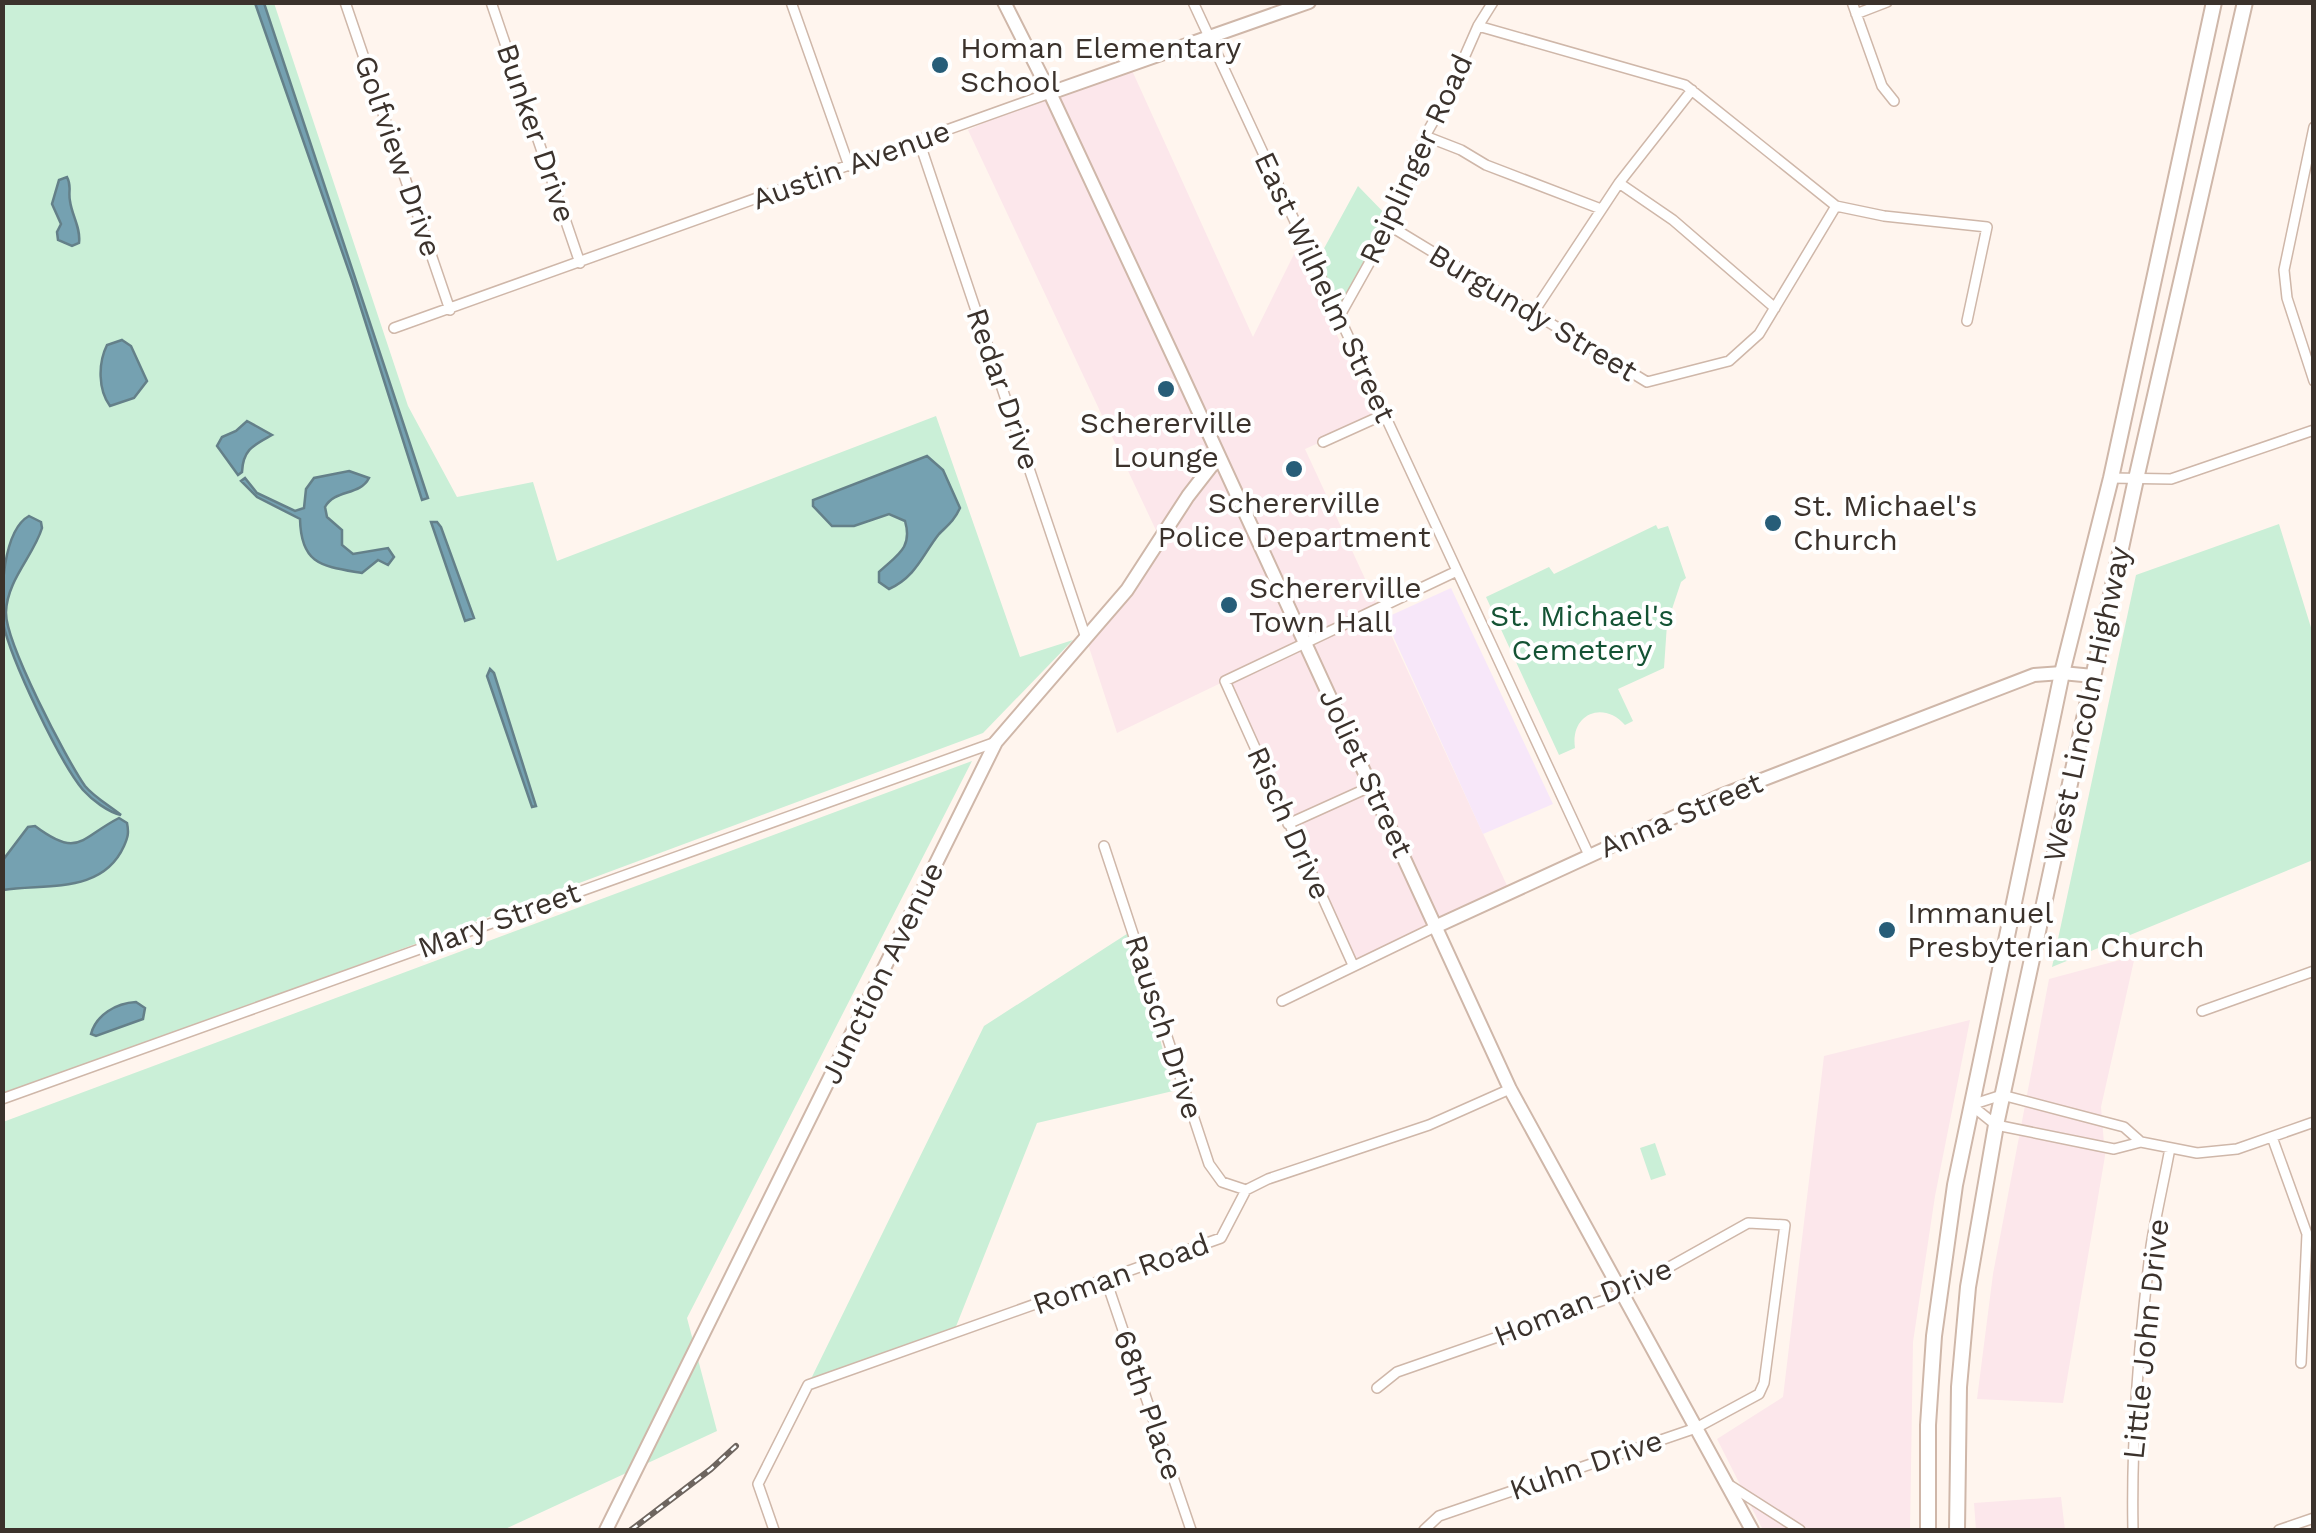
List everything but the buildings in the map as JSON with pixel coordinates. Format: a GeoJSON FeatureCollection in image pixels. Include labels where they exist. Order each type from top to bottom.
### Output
{"type":"FeatureCollection","features":[{"type":"Feature","properties":{"kind":"main road","name":"West Lincoln Highway"},"geometry":{"type":"LineString","coordinates":[[1928,1530],[1928,1425],[1934,1336],[1942,1264],[1970,1105],[2062,673],[2111,478],[2214,2]]}},
{"type":"Feature","properties":{"kind":"main road","name":"West Lincoln Highway"},"geometry":{"type":"LineString","coordinates":[[1957,1530],[1960,1370],[1968,1287],[1996,1125],[2136,479],[2245,2]]}},
{"type":"Feature","properties":{"kind":"street","name":"Golfview Drive"},"geometry":{"type":"LineString","coordinates":[[345,2],[450,310]]}},
{"type":"Feature","properties":{"kind":"street","name":"Bunker Drive"},"geometry":{"type":"LineString","coordinates":[[491,2],[580,263]]}},
{"type":"Feature","properties":{"kind":"street"},"geometry":{"type":"LineString","coordinates":[[791,2],[849,166]]}},
{"type":"Feature","properties":{"kind":"street","name":"Joliet Street"},"geometry":{"type":"LineString","coordinates":[[1004,2],[1050,93],[1510,1088],[1752,1530]]}},
{"type":"Feature","properties":{"kind":"street","name":"East Wilhelm Street"},"geometry":{"type":"LineString","coordinates":[[1193,2],[1589,855]]}},
{"type":"Feature","properties":{"kind":"street","name":"Austin Avenue"},"geometry":{"type":"LineString","coordinates":[[394,328],[1309,2]]}},
{"type":"Feature","properties":{"kind":"street","name":"Reiplinger Road"},"geometry":{"type":"LineString","coordinates":[[1339,316],[1390,226],[1425,136],[1493,2]]}},
{"type":"Feature","properties":{"kind":"street"},"geometry":{"type":"LineString","coordinates":[[1852,2],[1882,86],[1894,101]]}},
{"type":"Feature","properties":{"kind":"street"},"geometry":{"type":"LineString","coordinates":[[1856,14],[1888,2]]}},
{"type":"Feature","properties":{"kind":"street"},"geometry":{"type":"LineString","coordinates":[[1478,26],[1685,85],[1836,206],[1884,216],[1987,226],[1967,322]]}},
{"type":"Feature","properties":{"kind":"street"},"geometry":{"type":"LineString","coordinates":[[1533,312],[1619,183],[1692,90]]}},
{"type":"Feature","properties":{"kind":"street"},"geometry":{"type":"LineString","coordinates":[[2314,128],[2284,270],[2287,298],[2314,381]]}},
{"type":"Feature","properties":{"kind":"street"},"geometry":{"type":"LineString","coordinates":[[1425,136],[1486,165],[1601,209]]}},
{"type":"Feature","properties":{"kind":"street","name":"Redar Drive"},"geometry":{"type":"LineString","coordinates":[[919,141],[1086,638]]}},
{"type":"Feature","properties":{"kind":"street"},"geometry":{"type":"LineString","coordinates":[[1619,183],[1673,220],[1775,308]]}},
{"type":"Feature","properties":{"kind":"street","name":"Burgundy Street"},"geometry":{"type":"LineString","coordinates":[[1390,226],[1647,382],[1729,361],[1759,334],[1836,206]]}},
{"type":"Feature","properties":{"kind":"street"},"geometry":{"type":"LineString","coordinates":[[1323,442],[1385,414]]}},
{"type":"Feature","properties":{"kind":"street"},"geometry":{"type":"LineString","coordinates":[[2111,478],[2170,479],[2314,430]]}},
{"type":"Feature","properties":{"kind":"street","name":"Junction Avenue"},"geometry":{"type":"LineString","coordinates":[[606,1530],[996,742],[1127,590],[1219,456]]}},
{"type":"Feature","properties":{"kind":"street"},"geometry":{"type":"LineString","coordinates":[[1305,643],[1457,571]]}},
{"type":"Feature","properties":{"kind":"street","name":"Risch Drive"},"geometry":{"type":"LineString","coordinates":[[1305,643],[1225,681],[1354,965]]}},
{"type":"Feature","properties":{"kind":"street","name":"Anna Street"},"geometry":{"type":"LineString","coordinates":[[1282,1000],[1720,796],[2034,675],[2093,676]]}},
{"type":"Feature","properties":{"kind":"street","name":"Mary Street"},"geometry":{"type":"LineString","coordinates":[[2,1099],[996,742]]}},
{"type":"Feature","properties":{"kind":"street"},"geometry":{"type":"LineString","coordinates":[[1288,824],[1372,786]]}},
{"type":"Feature","properties":{"kind":"street","name":"Rausch Drive"},"geometry":{"type":"LineString","coordinates":[[1104,846],[1209,1164],[1222,1182],[1246,1190]]}},
{"type":"Feature","properties":{"kind":"street"},"geometry":{"type":"LineString","coordinates":[[2202,1011],[2314,971]]}},
{"type":"Feature","properties":{"kind":"street"},"geometry":{"type":"LineString","coordinates":[[1246,1190],[1268,1178],[1429,1125],[1510,1088]]}},
{"type":"Feature","properties":{"kind":"street"},"geometry":{"type":"LineString","coordinates":[[1970,1105],[2002,1095],[2124,1127],[2141,1142]]}},
{"type":"Feature","properties":{"kind":"street"},"geometry":{"type":"LineString","coordinates":[[1970,1105],[1996,1125],[2114,1149],[2141,1142],[2217,1153],[2314,1122]]}},
{"type":"Feature","properties":{"kind":"street"},"geometry":{"type":"LineString","coordinates":[[2272,1137],[2307,1234],[2301,1363]]}},
{"type":"Feature","properties":{"kind":"street","name":"Little John Drive"},"geometry":{"type":"LineString","coordinates":[[2133,1530],[2140,1352],[2152,1244],[2170,1148]]}},
{"type":"Feature","properties":{"kind":"street","name":"Roman Road"},"geometry":{"type":"LineString","coordinates":[[774,1530],[758,1484],[808,1385],[1221,1238],[1246,1190]]}},
{"type":"Feature","properties":{"kind":"street","name":"Homan Drive"},"geometry":{"type":"LineString","coordinates":[[1377,1388],[1397,1372],[1621,1294],[1748,1223],[1784,1224],[1764,1383],[1759,1394],[1696,1428]]}},
{"type":"Feature","properties":{"kind":"street","name":"68th Place"},"geometry":{"type":"LineString","coordinates":[[1106,1280],[1191,1530]]}},
{"type":"Feature","properties":{"kind":"street","name":"Kuhn Drive"},"geometry":{"type":"LineString","coordinates":[[1424,1530],[1440,1516],[1696,1428]]}},
{"type":"Feature","properties":{"kind":"street"},"geometry":{"type":"LineString","coordinates":[[1726,1483],[1800,1530]]}},
{"type":"Feature","properties":{"kind":"street"},"geometry":{"type":"LineString","coordinates":[[2280,1530],[2314,1518]]}},
{"type":"Feature","properties":{"kind":"shaded area"},"geometry":{"type":"Polygon","coordinates":[[[1130,66],[1253,337],[1297,248],[1375,418],[1305,449],[1510,892],[1353,965],[1225,681],[1117,733],[1086,638],[1161,541],[968,130],[1050,93],[1130,66]]]}},
{"type":"Feature","properties":{"kind":"shaded area"},"geometry":{"type":"Polygon","coordinates":[[[1451,588],[1553,804],[1483,834],[1385,618],[1451,588]]]}},
{"type":"Feature","properties":{"kind":"shaded area"},"geometry":{"type":"Polygon","coordinates":[[[2135,956],[2101,1107],[2105,1156],[2063,1403],[1977,1399],[1993,1274],[2049,979],[2135,956]]]}},
{"type":"Feature","properties":{"kind":"shaded area"},"geometry":{"type":"Polygon","coordinates":[[[1970,1020],[1935,1196],[1913,1342],[1910,1530],[1763,1530],[1717,1439],[1783,1397],[1824,1056],[1970,1020]]]}},
{"type":"Feature","properties":{"kind":"shaded area"},"geometry":{"type":"Polygon","coordinates":[[[2061,1497],[2065,1530],[1976,1530],[1974,1503],[2061,1497]]]}},
{"type":"Feature","properties":{"kind":"green space"},"geometry":{"type":"Polygon","coordinates":[[[3,3],[274,3],[408,406],[457,497],[533,482],[557,561],[936,416],[1020,657],[1073,640],[983,733],[3,1097],[3,3]]]}},
{"type":"Feature","properties":{"kind":"green space"},"geometry":{"type":"Polygon","coordinates":[[[1358,186],[1392,221],[1372,267],[1339,317],[1315,265],[1358,186]]]}},
{"type":"Feature","properties":{"kind":"green space"},"geometry":{"type":"Polygon","coordinates":[[[2279,524],[2313,634],[2313,860],[2052,967],[2136,575],[2279,524]]]}},
{"type":"Feature","properties":{"kind":"green space","name":"St. Michael's Cemetery"},"geometry":{"type":"Polygon","coordinates":[[[1656,525],[1658,529],[1668,526],[1686,578],[1681,582],[1667,624],[1664,668],[1618,689],[1633,721],[1625,725],[1607,713],[1590,714],[1578,727],[1575,748],[1559,755],[1486,597],[1549,567],[1554,574],[1656,525]]]}},
{"type":"Feature","properties":{"kind":"green space"},"geometry":{"type":"Polygon","coordinates":[[[972,761],[687,1318],[717,1431],[503,1530],[3,1530],[3,1122],[972,761]]]}},
{"type":"Feature","properties":{"kind":"green space"},"geometry":{"type":"Polygon","coordinates":[[[1133,930],[1173,1091],[1037,1123],[953,1334],[808,1385],[984,1026],[1133,930]]]}},
{"type":"Feature","properties":{"kind":"green space"},"geometry":{"type":"Polygon","coordinates":[[[1655,1143],[1666,1175],[1651,1180],[1640,1148],[1655,1143]]]}},
{"type":"Feature","properties":{"kind":"water"},"geometry":{"type":"Polygon","coordinates":[[[255,3],[264,3],[428,498],[422,500],[352,280],[255,3]]]}},
{"type":"Feature","properties":{"kind":"water"},"geometry":{"type":"Polygon","coordinates":[[[67,177],[79,238],[79,243],[72,246],[58,240],[61,224],[52,204],[59,180],[67,177]]]}},
{"type":"Feature","properties":{"kind":"water"},"geometry":{"type":"Polygon","coordinates":[[[122,340],[131,346],[147,381],[134,398],[110,406],[101,384],[102,360],[107,345],[122,340]]]}},
{"type":"Feature","properties":{"kind":"water"},"geometry":{"type":"Polygon","coordinates":[[[247,421],[272,435],[251,449],[238,475],[217,446],[222,437],[247,421]]]}},
{"type":"Feature","properties":{"kind":"water"},"geometry":{"type":"Polygon","coordinates":[[[927,456],[943,470],[960,508],[912,572],[889,589],[879,582],[879,572],[905,545],[905,521],[889,514],[854,526],[832,526],[813,506],[813,500],[927,456]]]}},
{"type":"Feature","properties":{"kind":"water"},"geometry":{"type":"Polygon","coordinates":[[[349,471],[369,478],[360,488],[329,501],[325,507],[327,517],[342,530],[342,545],[353,554],[388,548],[394,557],[388,565],[378,560],[362,573],[316,561],[304,546],[300,519],[257,497],[241,481],[245,478],[257,493],[295,511],[304,508],[306,489],[314,478],[349,471]]]}},
{"type":"Feature","properties":{"kind":"water"},"geometry":{"type":"Polygon","coordinates":[[[29,516],[41,522],[42,528],[11,589],[6,612],[8,627],[38,700],[76,772],[89,790],[121,815],[96,802],[73,776],[37,709],[8,640],[2,611],[5,564],[20,523],[29,516]]]}},
{"type":"Feature","properties":{"kind":"water"},"geometry":{"type":"Polygon","coordinates":[[[431,522],[441,527],[474,618],[465,621],[431,522]]]}},
{"type":"Feature","properties":{"kind":"water"},"geometry":{"type":"Polygon","coordinates":[[[490,669],[536,806],[532,807],[487,676],[490,669]]]}},
{"type":"Feature","properties":{"kind":"water"},"geometry":{"type":"Polygon","coordinates":[[[119,818],[127,823],[126,840],[114,862],[102,873],[71,884],[3,890],[3,860],[28,827],[35,826],[71,843],[119,818]]]}},
{"type":"Feature","properties":{"kind":"water"},"geometry":{"type":"Polygon","coordinates":[[[136,1002],[145,1008],[143,1019],[96,1036],[91,1034],[108,1011],[136,1002]]]}},
{"type":"Feature","properties":{"kind":"railway"},"geometry":{"type":"LineString","coordinates":[[631,1530],[736,1446]]}},
{"type":"Feature","properties":{"kind":"place","name":"Homan Elementary School"},"geometry":{"type":"Point","coordinates":[940,65]}},
{"type":"Feature","properties":{"kind":"place","name":"Schererville Lounge"},"geometry":{"type":"Point","coordinates":[1166,389]}},
{"type":"Feature","properties":{"kind":"place","name":"Schererville Police Department"},"geometry":{"type":"Point","coordinates":[1294,469]}},
{"type":"Feature","properties":{"kind":"place","name":"St. Michael's Church"},"geometry":{"type":"Point","coordinates":[1773,523]}},
{"type":"Feature","properties":{"kind":"place","name":"Schererville Town Hall"},"geometry":{"type":"Point","coordinates":[1229,605]}},
{"type":"Feature","properties":{"kind":"place","name":"Immanuel Presbyterian Church"},"geometry":{"type":"Point","coordinates":[1887,930]}}]}
